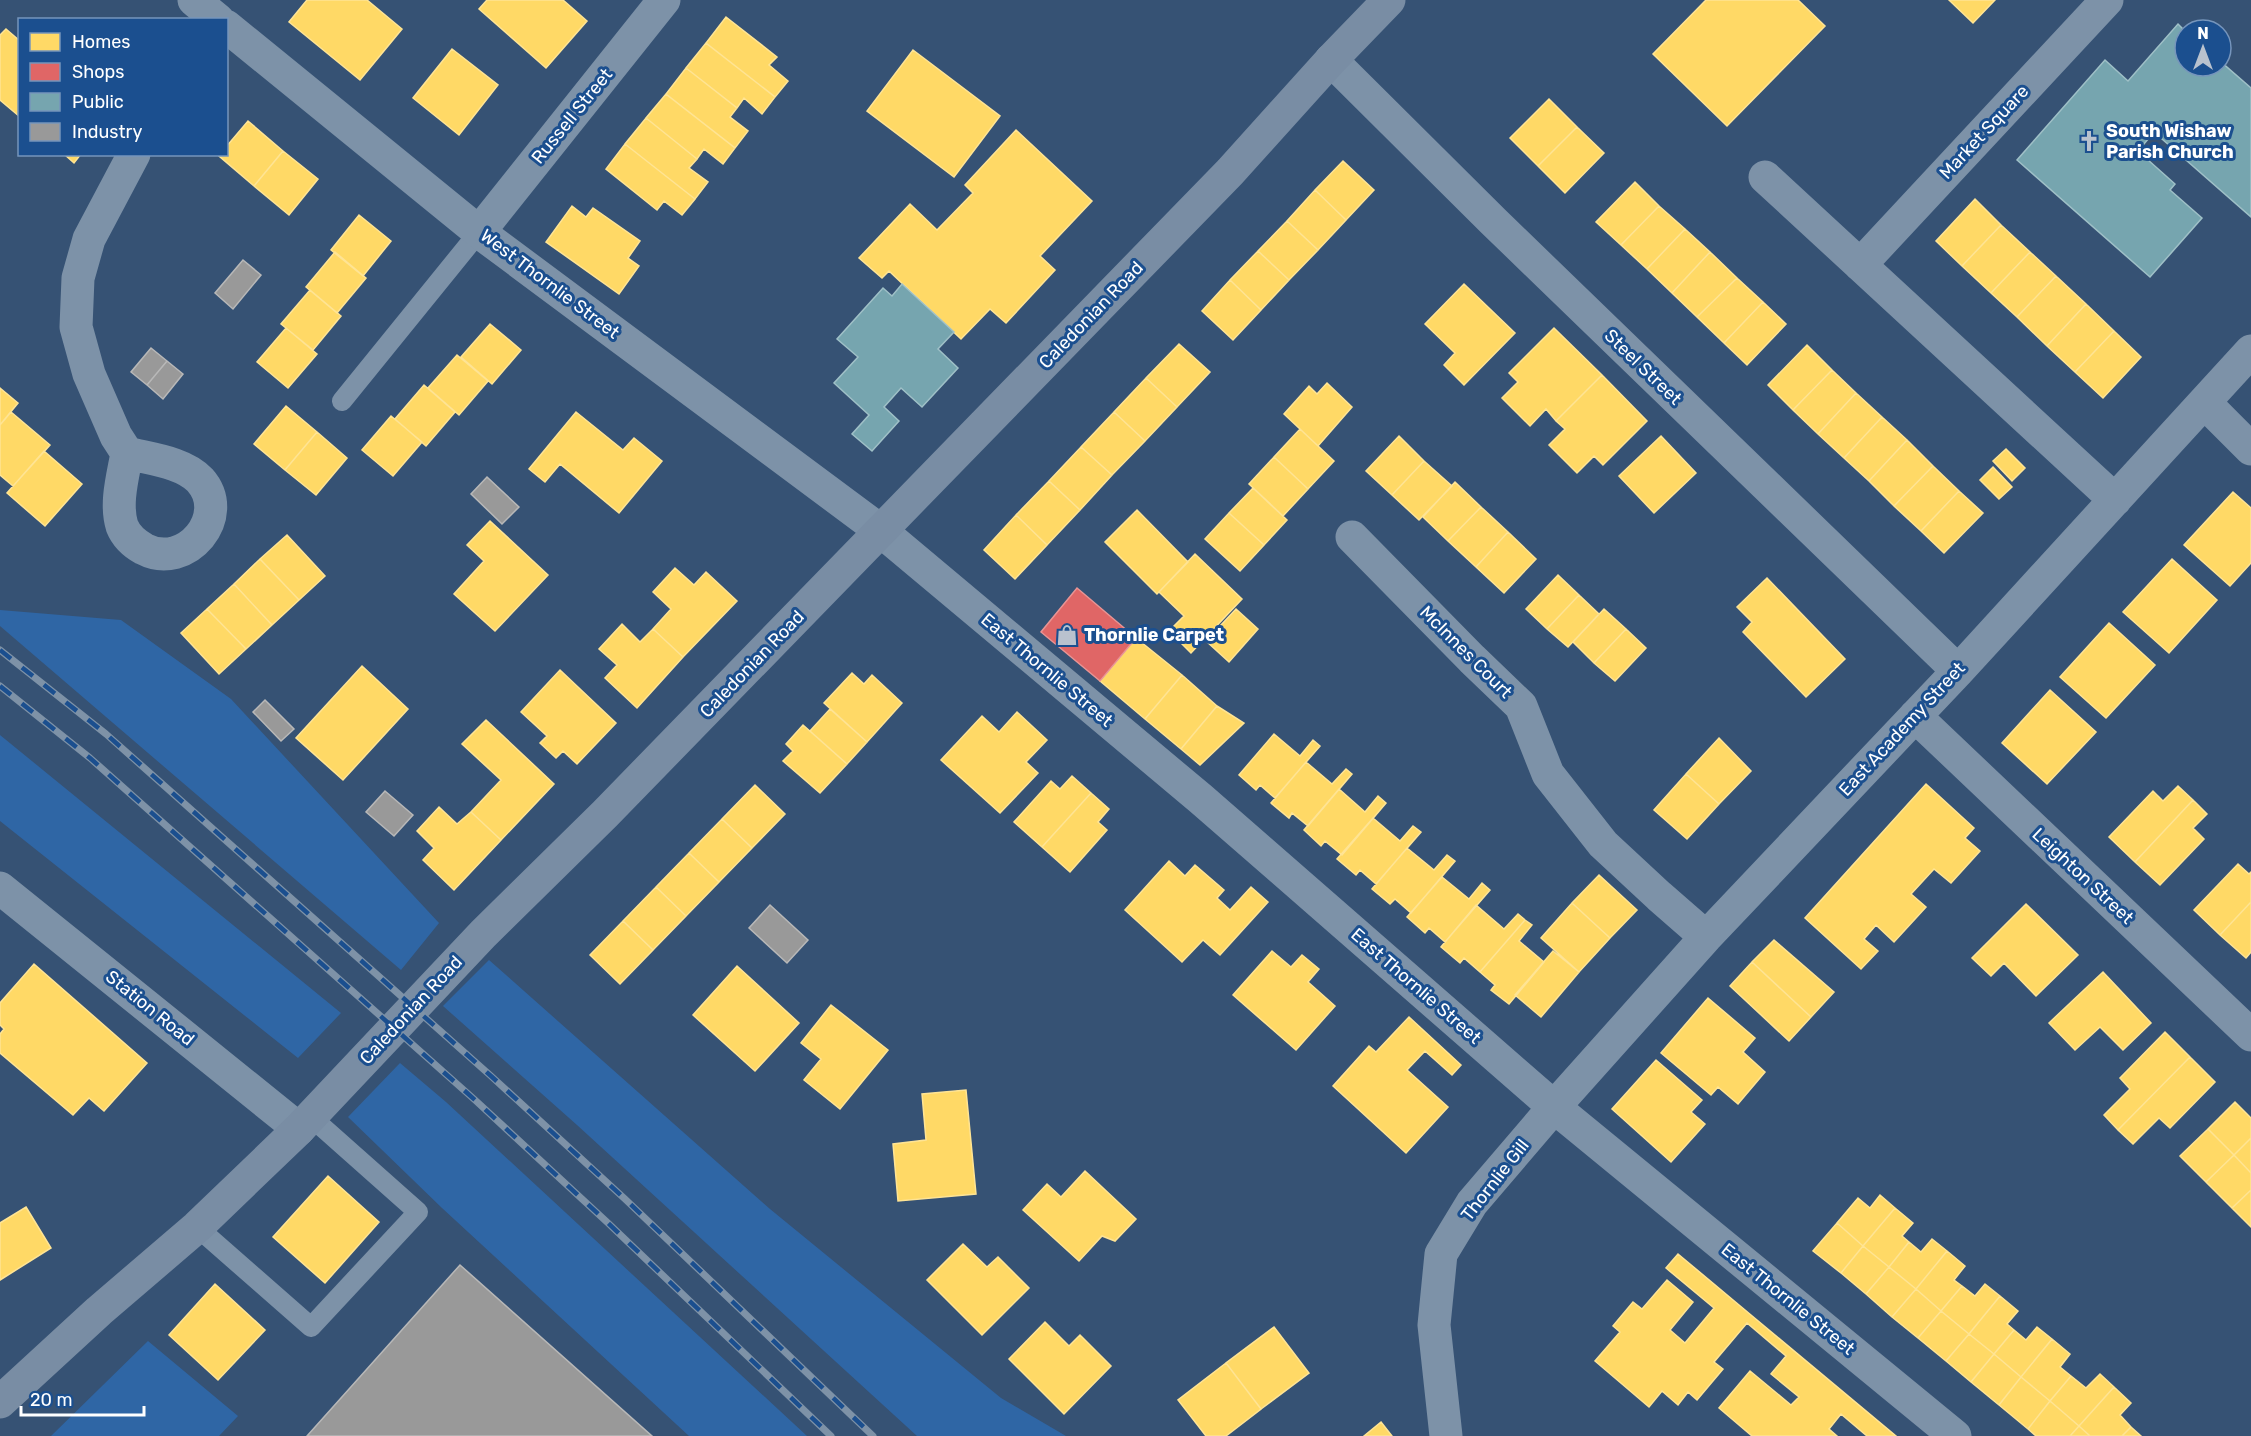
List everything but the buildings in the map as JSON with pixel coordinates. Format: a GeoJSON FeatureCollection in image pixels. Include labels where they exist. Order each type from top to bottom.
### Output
{"type":"FeatureCollection","features":[{"type":"Feature","properties":{"kind":"main road","name":"Caledonian Road"},"geometry":{"type":"LineString","coordinates":[[0,1402],[99,1311],[197,1227],[305,1123],[483,934],[605,814],[1230,172],[1331,60],[1389,0]]}},
{"type":"Feature","properties":{"kind":"main road","name":"Caledonian Road"},"geometry":{"type":"LineString","coordinates":[[0,1373],[99,1311]]}},
{"type":"Feature","properties":{"kind":"street","name":"Russell Street"},"geometry":{"type":"LineString","coordinates":[[480,232],[664,0]]}},
{"type":"Feature","properties":{"kind":"street","name":"Market Square"},"geometry":{"type":"LineString","coordinates":[[1860,265],[2107,0]]}},
{"type":"Feature","properties":{"kind":"street","name":"West Thornlie Street"},"geometry":{"type":"LineString","coordinates":[[228,29],[480,232],[881,531]]}},
{"type":"Feature","properties":{"kind":"street","name":"Steel Street"},"geometry":{"type":"LineString","coordinates":[[1331,60],[1958,671]]}},
{"type":"Feature","properties":{"kind":"street"},"geometry":{"type":"LineString","coordinates":[[127,453],[116,436],[89,375],[76,327],[78,278],[89,238],[133,156]]}},
{"type":"Feature","properties":{"kind":"street"},"geometry":{"type":"LineString","coordinates":[[1766,177],[2115,500]]}},
{"type":"Feature","properties":{"kind":"street","name":"East Academy Street"},"geometry":{"type":"LineString","coordinates":[[1554,1107],[1706,937],[1958,671],[2251,351]]}},
{"type":"Feature","properties":{"kind":"street"},"geometry":{"type":"LineString","coordinates":[[2205,403],[2251,449]]}},
{"type":"Feature","properties":{"kind":"street","name":"East Thornlie Street"},"geometry":{"type":"LineString","coordinates":[[881,531],[1202,799],[1554,1107],[1955,1436]]}},
{"type":"Feature","properties":{"kind":"street","name":"McInnes Court"},"geometry":{"type":"LineString","coordinates":[[1352,537],[1472,660],[1521,705],[1548,774],[1602,844],[1706,937]]}},
{"type":"Feature","properties":{"kind":"street","name":"Leighton Street"},"geometry":{"type":"LineString","coordinates":[[1915,717],[2251,1035]]}},
{"type":"Feature","properties":{"kind":"street","name":"Station Road"},"geometry":{"type":"LineString","coordinates":[[0,888],[305,1123]]}},
{"type":"Feature","properties":{"kind":"street","name":"Thornlie Gill"},"geometry":{"type":"LineString","coordinates":[[1446,1436],[1434,1325],[1442,1254],[1472,1203],[1554,1107]]}},
{"type":"Feature","properties":{"kind":"lane"},"geometry":{"type":"LineString","coordinates":[[342,401],[480,232]]}},
{"type":"Feature","properties":{"kind":"lane"},"geometry":{"type":"LineString","coordinates":[[197,1227],[311,1327],[418,1212],[305,1123]]}},
{"type":"Feature","properties":{"kind":"shaded area"},"geometry":{"type":"Polygon","coordinates":[[[0,610],[121,620],[231,699],[439,923],[401,970],[0,626],[0,610]]]}},
{"type":"Feature","properties":{"kind":"shaded area"},"geometry":{"type":"Polygon","coordinates":[[[0,735],[341,1013],[298,1058],[0,821],[0,735]]]}},
{"type":"Feature","properties":{"kind":"shaded area"},"geometry":{"type":"Polygon","coordinates":[[[489,960],[770,1209],[1001,1398],[1066,1436],[917,1436],[577,1125],[443,1006],[489,960]]]}},
{"type":"Feature","properties":{"kind":"shaded area"},"geometry":{"type":"Polygon","coordinates":[[[400,1063],[446,1102],[807,1436],[689,1436],[442,1208],[348,1117],[400,1063]]]}},
{"type":"Feature","properties":{"kind":"shaded area"},"geometry":{"type":"Polygon","coordinates":[[[148,1341],[238,1416],[219,1436],[51,1436],[148,1341]]]}},
{"type":"Feature","properties":{"kind":"railway"},"geometry":{"type":"LineString","coordinates":[[0,650],[106,734],[491,1076],[625,1199],[873,1436]]}},
{"type":"Feature","properties":{"kind":"railway"},"geometry":{"type":"LineString","coordinates":[[0,686],[90,758],[475,1100],[608,1223],[831,1436]]}},
{"type":"Feature","properties":{"kind":"place","name":"South Wishaw Parish Church"},"geometry":{"type":"Point","coordinates":[2089,141]}},
{"type":"Feature","properties":{"kind":"place","name":"Thornlie Carpet"},"geometry":{"type":"Point","coordinates":[1067,635]}}]}
